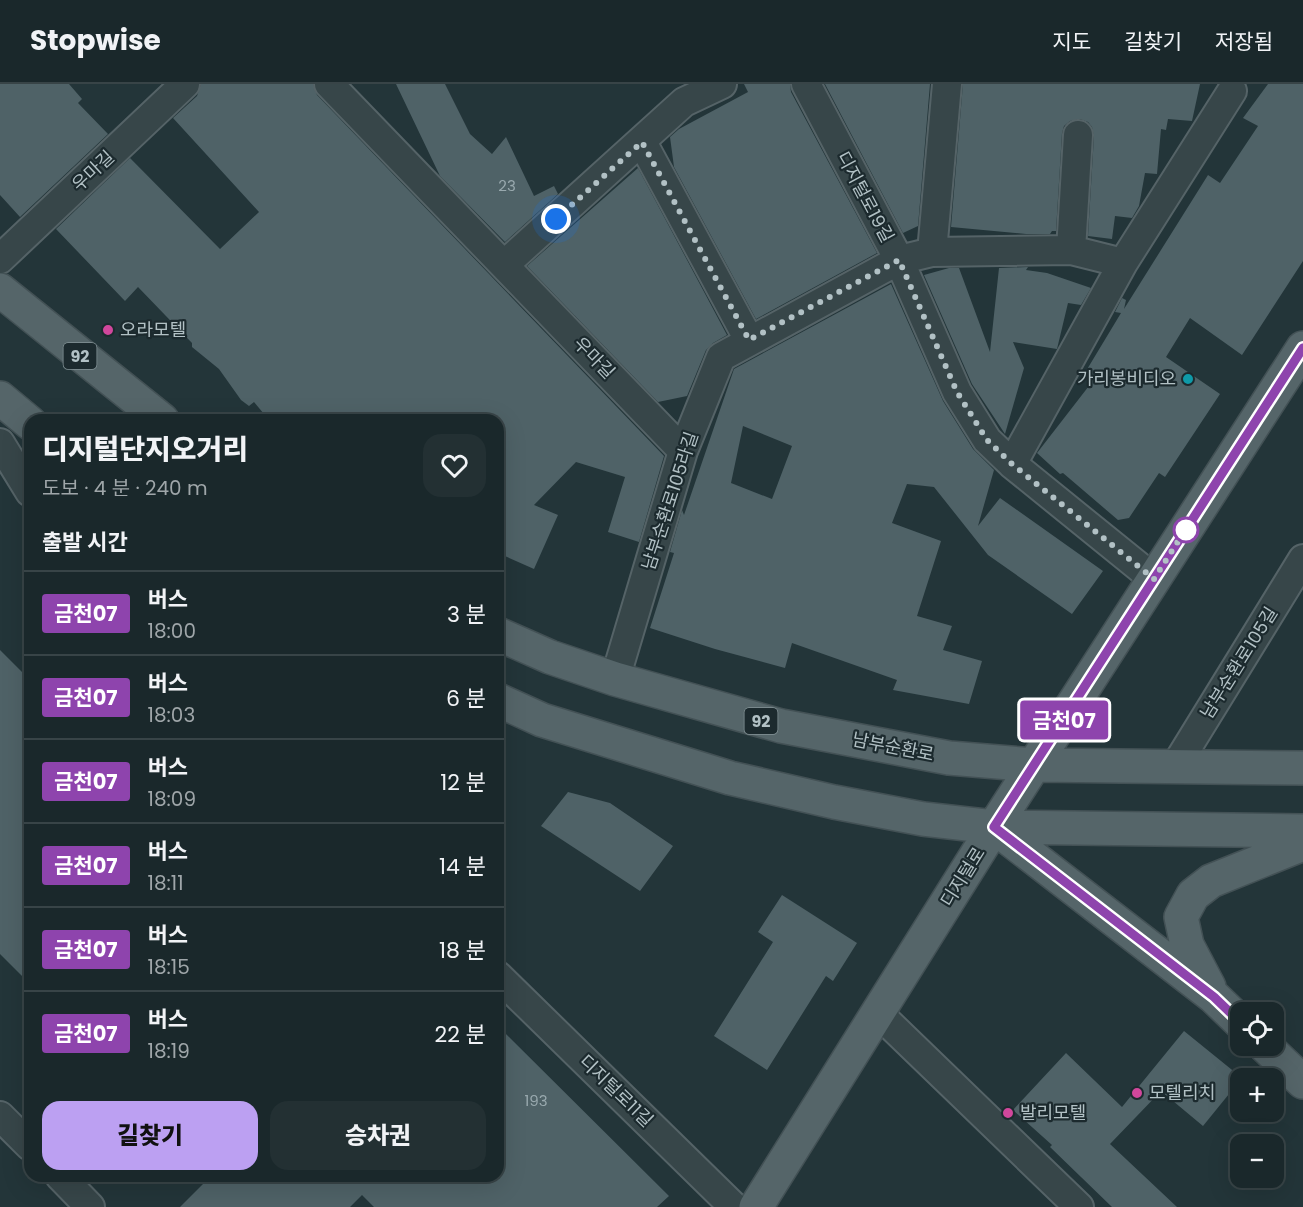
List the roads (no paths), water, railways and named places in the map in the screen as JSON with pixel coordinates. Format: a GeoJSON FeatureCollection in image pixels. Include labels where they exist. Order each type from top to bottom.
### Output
{"type":"FeatureCollection","features":[{"type":"Feature","properties":{"kind":"main road","name":"92"},"geometry":{"type":"LineString","coordinates":[[0,290],[155,414]]}},
{"type":"Feature","properties":{"kind":"main road","name":"디지털로"},"geometry":{"type":"LineString","coordinates":[[756,1207],[994,827],[1303,348]]}},
{"type":"Feature","properties":{"kind":"main road"},"geometry":{"type":"LineString","coordinates":[[0,398],[24,418]]}},
{"type":"Feature","properties":{"kind":"main road","name":"남부순환로"},"geometry":{"type":"LineString","coordinates":[[504,637],[550,657],[615,679],[781,726],[949,758],[1035,765],[1175,767],[1299,763]]}},
{"type":"Feature","properties":{"kind":"main road"},"geometry":{"type":"LineString","coordinates":[[504,703],[542,720],[729,778],[923,819],[994,827],[1303,831]]}},
{"type":"Feature","properties":{"kind":"main road"},"geometry":{"type":"LineString","coordinates":[[994,827],[1214,997],[1230,1012]]}},
{"type":"Feature","properties":{"kind":"main road"},"geometry":{"type":"LineString","coordinates":[[1214,997],[1187,945],[1181,917],[1193,895],[1211,881],[1303,844]]}},
{"type":"Feature","properties":{"kind":"main road"},"geometry":{"type":"LineString","coordinates":[[1276,1056],[1303,1082]]}},
{"type":"Feature","properties":{"kind":"street","name":"우마길"},"geometry":{"type":"LineString","coordinates":[[0,259],[185,84]]}},
{"type":"Feature","properties":{"kind":"street","name":"우마길"},"geometry":{"type":"LineString","coordinates":[[329,84],[683,451]]}},
{"type":"Feature","properties":{"kind":"street"},"geometry":{"type":"LineString","coordinates":[[504,265],[684,102],[722,84]]}},
{"type":"Feature","properties":{"kind":"street","name":"디지털로19길"},"geometry":{"type":"LineString","coordinates":[[806,84],[899,260],[957,392],[987,440],[1012,464],[1154,579]]}},
{"type":"Feature","properties":{"kind":"street"},"geometry":{"type":"LineString","coordinates":[[932,252],[947,84]]}},
{"type":"Feature","properties":{"kind":"street"},"geometry":{"type":"LineString","coordinates":[[1012,464],[1123,263],[1232,91]]}},
{"type":"Feature","properties":{"kind":"street"},"geometry":{"type":"LineString","coordinates":[[1071,250],[1078,135]]}},
{"type":"Feature","properties":{"kind":"street"},"geometry":{"type":"LineString","coordinates":[[642,142],[749,340]]}},
{"type":"Feature","properties":{"kind":"street","name":"남부순환로105라길"},"geometry":{"type":"LineString","coordinates":[[615,679],[683,451],[721,357],[899,260],[932,252],[1071,250],[1123,263]]}},
{"type":"Feature","properties":{"kind":"street"},"geometry":{"type":"LineString","coordinates":[[0,443],[24,482]]}},
{"type":"Feature","properties":{"kind":"street","name":"남부순환로105길"},"geometry":{"type":"LineString","coordinates":[[1175,767],[1303,559]]}},
{"type":"Feature","properties":{"kind":"street","name":"디지털로11길"},"geometry":{"type":"LineString","coordinates":[[504,982],[734,1207]]}},
{"type":"Feature","properties":{"kind":"street"},"geometry":{"type":"LineString","coordinates":[[878,1013],[1079,1207]]}},
{"type":"Feature","properties":{"kind":"street"},"geometry":{"type":"LineString","coordinates":[[0,1116],[24,1140]]}},
{"type":"Feature","properties":{"kind":"street"},"geometry":{"type":"LineString","coordinates":[[66,1182],[90,1207]]}},
{"type":"Feature","properties":{"kind":"place","name":"오라모텔"},"geometry":{"type":"Point","coordinates":[108,330]}},
{"type":"Feature","properties":{"kind":"place","name":"가리봉비디오"},"geometry":{"type":"Point","coordinates":[1188,379]}},
{"type":"Feature","properties":{"kind":"place","name":"모텔리치"},"geometry":{"type":"Point","coordinates":[1137,1093]}},
{"type":"Feature","properties":{"kind":"place","name":"발리모텔"},"geometry":{"type":"Point","coordinates":[1008,1113]}}]}
